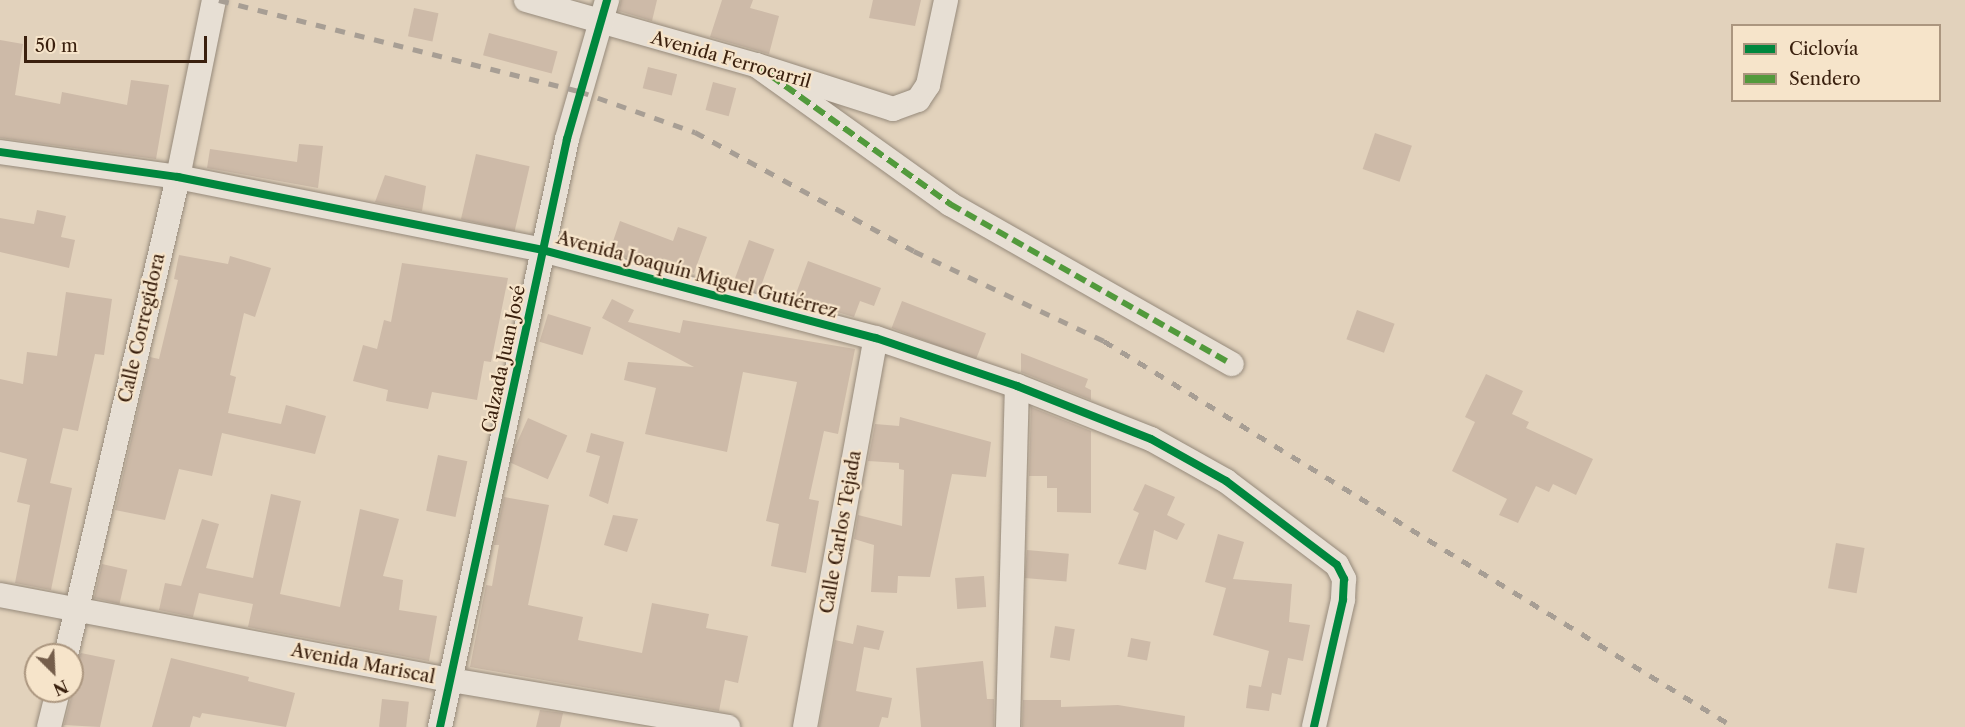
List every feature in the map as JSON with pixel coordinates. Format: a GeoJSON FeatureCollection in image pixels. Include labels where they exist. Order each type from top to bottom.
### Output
{"type":"FeatureCollection","features":[{"type":"Feature","properties":{"kind":"street","name":"Calle Corregidora"},"geometry":{"type":"LineString","coordinates":[[69,643],[178,177],[214,0]]}},
{"type":"Feature","properties":{"kind":"street","name":"Avenida Ferrocarril"},"geometry":{"type":"LineString","coordinates":[[526,0],[602,24],[756,65],[893,109],[918,100],[928,85],[946,0]]}},
{"type":"Feature","properties":{"kind":"street","name":"Calzada Juan José"},"geometry":{"type":"LineString","coordinates":[[440,727],[542,250],[579,91],[602,24],[607,0]]}},
{"type":"Feature","properties":{"kind":"street"},"geometry":{"type":"LineString","coordinates":[[756,65],[950,204],[1232,364]]}},
{"type":"Feature","properties":{"kind":"street","name":"Avenida Joaquín Miguel Gutiérrez"},"geometry":{"type":"LineString","coordinates":[[0,152],[178,177],[542,250],[876,338],[1017,386],[1160,444],[1226,481],[1337,565],[1344,579],[1343,600],[1314,727]]}},
{"type":"Feature","properties":{"kind":"street","name":"Calle Carlos Tejada"},"geometry":{"type":"LineString","coordinates":[[805,727],[876,338]]}},
{"type":"Feature","properties":{"kind":"street"},"geometry":{"type":"LineString","coordinates":[[1008,727],[1017,386]]}},
{"type":"Feature","properties":{"kind":"street","name":"Avenida Mariscal"},"geometry":{"type":"LineString","coordinates":[[0,595],[451,680],[728,727]]}},
{"type":"Feature","properties":{"kind":"street"},"geometry":{"type":"LineString","coordinates":[[49,727],[54,703]]}},
{"type":"Feature","properties":{"kind":"building"},"geometry":{"type":"Polygon","coordinates":[[[621,0],[657,0],[652,21],[619,11],[621,0]]]}},
{"type":"Feature","properties":{"kind":"building"},"geometry":{"type":"Polygon","coordinates":[[[722,0],[753,0],[750,8],[779,16],[769,54],[710,37],[722,0]]]}},
{"type":"Feature","properties":{"kind":"building"},"geometry":{"type":"Polygon","coordinates":[[[873,0],[921,0],[915,26],[869,18],[873,0]]]}},
{"type":"Feature","properties":{"kind":"building"},"geometry":{"type":"Polygon","coordinates":[[[414,8],[438,13],[432,42],[408,36],[414,8]]]}},
{"type":"Feature","properties":{"kind":"building"},"geometry":{"type":"Polygon","coordinates":[[[489,33],[558,51],[552,74],[483,55],[489,33]]]}},
{"type":"Feature","properties":{"kind":"building"},"geometry":{"type":"Polygon","coordinates":[[[0,40],[23,44],[15,95],[60,104],[62,92],[127,105],[131,80],[169,85],[156,159],[0,138],[0,40]]]}},
{"type":"Feature","properties":{"kind":"building"},"geometry":{"type":"Polygon","coordinates":[[[648,67],[677,74],[672,96],[643,88],[648,67]]]}},
{"type":"Feature","properties":{"kind":"building"},"geometry":{"type":"Polygon","coordinates":[[[713,82],[736,88],[729,116],[705,110],[713,82]]]}},
{"type":"Feature","properties":{"kind":"building"},"geometry":{"type":"Polygon","coordinates":[[[1375,133],[1412,146],[1400,182],[1363,169],[1375,133]]]}},
{"type":"Feature","properties":{"kind":"building"},"geometry":{"type":"Polygon","coordinates":[[[299,144],[323,146],[318,188],[207,168],[210,149],[297,162],[299,144]]]}},
{"type":"Feature","properties":{"kind":"building"},"geometry":{"type":"Polygon","coordinates":[[[476,154],[530,166],[515,232],[461,219],[476,154]]]}},
{"type":"Feature","properties":{"kind":"building"},"geometry":{"type":"Polygon","coordinates":[[[385,175],[426,186],[422,211],[375,202],[385,175]]]}},
{"type":"Feature","properties":{"kind":"building"},"geometry":{"type":"Polygon","coordinates":[[[37,210],[66,216],[61,237],[75,240],[69,268],[0,252],[0,218],[34,224],[37,210]]]}},
{"type":"Feature","properties":{"kind":"building"},"geometry":{"type":"Polygon","coordinates":[[[620,221],[673,241],[678,227],[707,237],[694,273],[632,252],[630,258],[609,253],[620,221]]]}},
{"type":"Feature","properties":{"kind":"building"},"geometry":{"type":"Polygon","coordinates":[[[749,240],[774,249],[758,294],[733,285],[749,240]]]}},
{"type":"Feature","properties":{"kind":"building"},"geometry":{"type":"Polygon","coordinates":[[[179,255],[228,264],[230,256],[271,268],[255,317],[244,313],[230,375],[236,377],[228,413],[281,424],[286,405],[326,416],[315,454],[222,433],[212,476],[179,469],[165,520],[115,510],[150,357],[159,359],[178,280],[174,279],[179,255]]]}},
{"type":"Feature","properties":{"kind":"building"},"geometry":{"type":"Polygon","coordinates":[[[808,261],[881,288],[874,306],[860,301],[854,317],[794,299],[808,261]]]}},
{"type":"Feature","properties":{"kind":"building"},"geometry":{"type":"Polygon","coordinates":[[[402,263],[508,278],[491,362],[484,361],[477,400],[432,392],[428,409],[386,401],[388,390],[353,381],[363,345],[377,349],[384,320],[391,322],[402,263]]]}},
{"type":"Feature","properties":{"kind":"building"},"geometry":{"type":"Polygon","coordinates":[[[66,292],[112,299],[104,355],[95,354],[78,431],[63,428],[50,483],[72,488],[51,590],[15,583],[30,505],[17,502],[27,459],[0,452],[0,379],[23,384],[27,352],[57,356],[66,292]]]}},
{"type":"Feature","properties":{"kind":"building"},"geometry":{"type":"Polygon","coordinates":[[[612,299],[634,310],[628,322],[680,333],[683,320],[855,349],[838,434],[824,431],[809,499],[819,501],[806,573],[771,566],[779,524],[766,521],[797,382],[743,372],[727,452],[645,434],[656,388],[624,380],[628,362],[694,367],[602,318],[612,299]]]}},
{"type":"Feature","properties":{"kind":"building"},"geometry":{"type":"Polygon","coordinates":[[[902,301],[986,333],[976,360],[892,328],[902,301]]]}},
{"type":"Feature","properties":{"kind":"building"},"geometry":{"type":"Polygon","coordinates":[[[1357,310],[1395,324],[1384,353],[1346,339],[1357,310]]]}},
{"type":"Feature","properties":{"kind":"building"},"geometry":{"type":"Polygon","coordinates":[[[548,314],[591,327],[583,355],[540,342],[548,314]]]}},
{"type":"Feature","properties":{"kind":"building"},"geometry":{"type":"Polygon","coordinates":[[[1021,353],[1088,379],[1085,387],[1091,390],[1091,400],[1021,372],[1021,353]]]}},
{"type":"Feature","properties":{"kind":"building"},"geometry":{"type":"Polygon","coordinates":[[[1486,374],[1523,391],[1512,414],[1529,422],[1526,428],[1593,459],[1576,495],[1553,484],[1549,492],[1536,486],[1518,523],[1499,515],[1507,499],[1452,471],[1475,422],[1465,417],[1486,374]]]}},
{"type":"Feature","properties":{"kind":"building"},"geometry":{"type":"Polygon","coordinates":[[[1031,407],[1091,431],[1091,513],[1057,512],[1057,488],[1047,488],[1047,476],[1029,476],[1031,407]]]}},
{"type":"Feature","properties":{"kind":"building"},"geometry":{"type":"Polygon","coordinates":[[[900,417],[991,442],[986,477],[952,474],[930,577],[898,576],[897,593],[871,592],[874,545],[854,539],[858,515],[902,526],[904,470],[899,469],[899,463],[868,461],[875,424],[899,426],[900,417]]]}},
{"type":"Feature","properties":{"kind":"building"},"geometry":{"type":"Polygon","coordinates":[[[528,418],[567,435],[548,479],[508,462],[528,418]]]}},
{"type":"Feature","properties":{"kind":"building"},"geometry":{"type":"Polygon","coordinates":[[[591,433],[624,442],[608,504],[589,496],[600,456],[586,452],[591,433]]]}},
{"type":"Feature","properties":{"kind":"building"},"geometry":{"type":"Polygon","coordinates":[[[438,455],[467,461],[455,517],[426,511],[438,455]]]}},
{"type":"Feature","properties":{"kind":"building"},"geometry":{"type":"Polygon","coordinates":[[[1145,484],[1175,497],[1167,515],[1185,524],[1177,540],[1154,530],[1146,570],[1118,564],[1139,513],[1133,510],[1145,484]]]}},
{"type":"Feature","properties":{"kind":"building"},"geometry":{"type":"Polygon","coordinates":[[[271,494],[301,501],[280,594],[340,607],[360,509],[399,519],[383,576],[403,580],[399,610],[437,616],[429,661],[248,627],[253,604],[199,593],[193,617],[159,610],[165,583],[181,586],[202,519],[219,524],[206,568],[253,578],[271,494]]]}},
{"type":"Feature","properties":{"kind":"building"},"geometry":{"type":"Polygon","coordinates":[[[504,497],[549,505],[528,605],[583,617],[578,640],[642,653],[652,603],[709,614],[706,628],[748,636],[738,683],[725,680],[719,711],[470,667],[486,585],[492,586],[499,545],[494,545],[504,497]]]}},
{"type":"Feature","properties":{"kind":"building"},"geometry":{"type":"Polygon","coordinates":[[[613,515],[638,519],[627,552],[604,545],[613,515]]]}},
{"type":"Feature","properties":{"kind":"building"},"geometry":{"type":"Polygon","coordinates":[[[1218,534],[1244,542],[1233,579],[1292,584],[1289,622],[1310,625],[1303,661],[1288,658],[1281,695],[1272,693],[1269,711],[1246,708],[1249,685],[1261,687],[1269,651],[1213,635],[1226,588],[1205,582],[1218,534]]]}},
{"type":"Feature","properties":{"kind":"building"},"geometry":{"type":"Polygon","coordinates":[[[1836,543],[1865,548],[1857,593],[1828,588],[1836,543]]]}},
{"type":"Feature","properties":{"kind":"building"},"geometry":{"type":"Polygon","coordinates":[[[1027,550],[1069,554],[1066,582],[1025,578],[1027,550]]]}},
{"type":"Feature","properties":{"kind":"building"},"geometry":{"type":"Polygon","coordinates":[[[102,564],[127,570],[119,604],[94,598],[102,564]]]}},
{"type":"Feature","properties":{"kind":"building"},"geometry":{"type":"Polygon","coordinates":[[[984,576],[986,607],[957,609],[955,578],[984,576]]]}},
{"type":"Feature","properties":{"kind":"building"},"geometry":{"type":"Polygon","coordinates":[[[857,625],[884,631],[879,650],[864,647],[856,691],[892,698],[888,718],[882,717],[879,727],[819,727],[835,640],[853,644],[857,625]]]}},
{"type":"Feature","properties":{"kind":"building"},"geometry":{"type":"Polygon","coordinates":[[[1055,626],[1075,629],[1070,661],[1050,658],[1055,626]]]}},
{"type":"Feature","properties":{"kind":"building"},"geometry":{"type":"Polygon","coordinates":[[[1131,638],[1151,642],[1147,660],[1127,657],[1131,638]]]}},
{"type":"Feature","properties":{"kind":"building"},"geometry":{"type":"Polygon","coordinates":[[[84,654],[115,660],[100,727],[64,725],[70,703],[84,703],[84,654]]]}},
{"type":"Feature","properties":{"kind":"building"},"geometry":{"type":"Polygon","coordinates":[[[171,658],[249,677],[248,681],[295,693],[286,727],[202,713],[200,718],[193,716],[190,727],[152,727],[171,658]]]}},
{"type":"Feature","properties":{"kind":"building"},"geometry":{"type":"Polygon","coordinates":[[[983,661],[987,699],[994,699],[994,727],[921,727],[916,668],[983,661]]]}},
{"type":"Feature","properties":{"kind":"building"},"geometry":{"type":"Polygon","coordinates":[[[382,699],[409,702],[406,727],[379,727],[382,699]]]}},
{"type":"Feature","properties":{"kind":"building"},"geometry":{"type":"Polygon","coordinates":[[[1023,700],[1061,700],[1061,707],[1118,705],[1185,716],[1184,727],[1022,727],[1023,700]]]}},
{"type":"Feature","properties":{"kind":"building"},"geometry":{"type":"Polygon","coordinates":[[[540,710],[563,713],[560,727],[536,727],[540,710]]]}},
{"type":"Feature","properties":{"kind":"railway"},"geometry":{"type":"LineString","coordinates":[[219,0],[579,91],[695,132],[914,251],[1104,341],[1734,727]]}},
{"type":"Feature","properties":{"kind":"marked path"},"geometry":{"type":"LineString","coordinates":[[756,65],[950,204],[1232,364]]}},
{"type":"Feature","properties":{"kind":"cycle path"},"geometry":{"type":"LineString","coordinates":[[440,727],[567,139],[607,0]]}},
{"type":"Feature","properties":{"kind":"cycle path"},"geometry":{"type":"LineString","coordinates":[[0,152],[178,177],[542,250],[876,338],[1017,386],[1151,439],[1226,481],[1337,565],[1344,579],[1343,600],[1314,727]]}}]}
